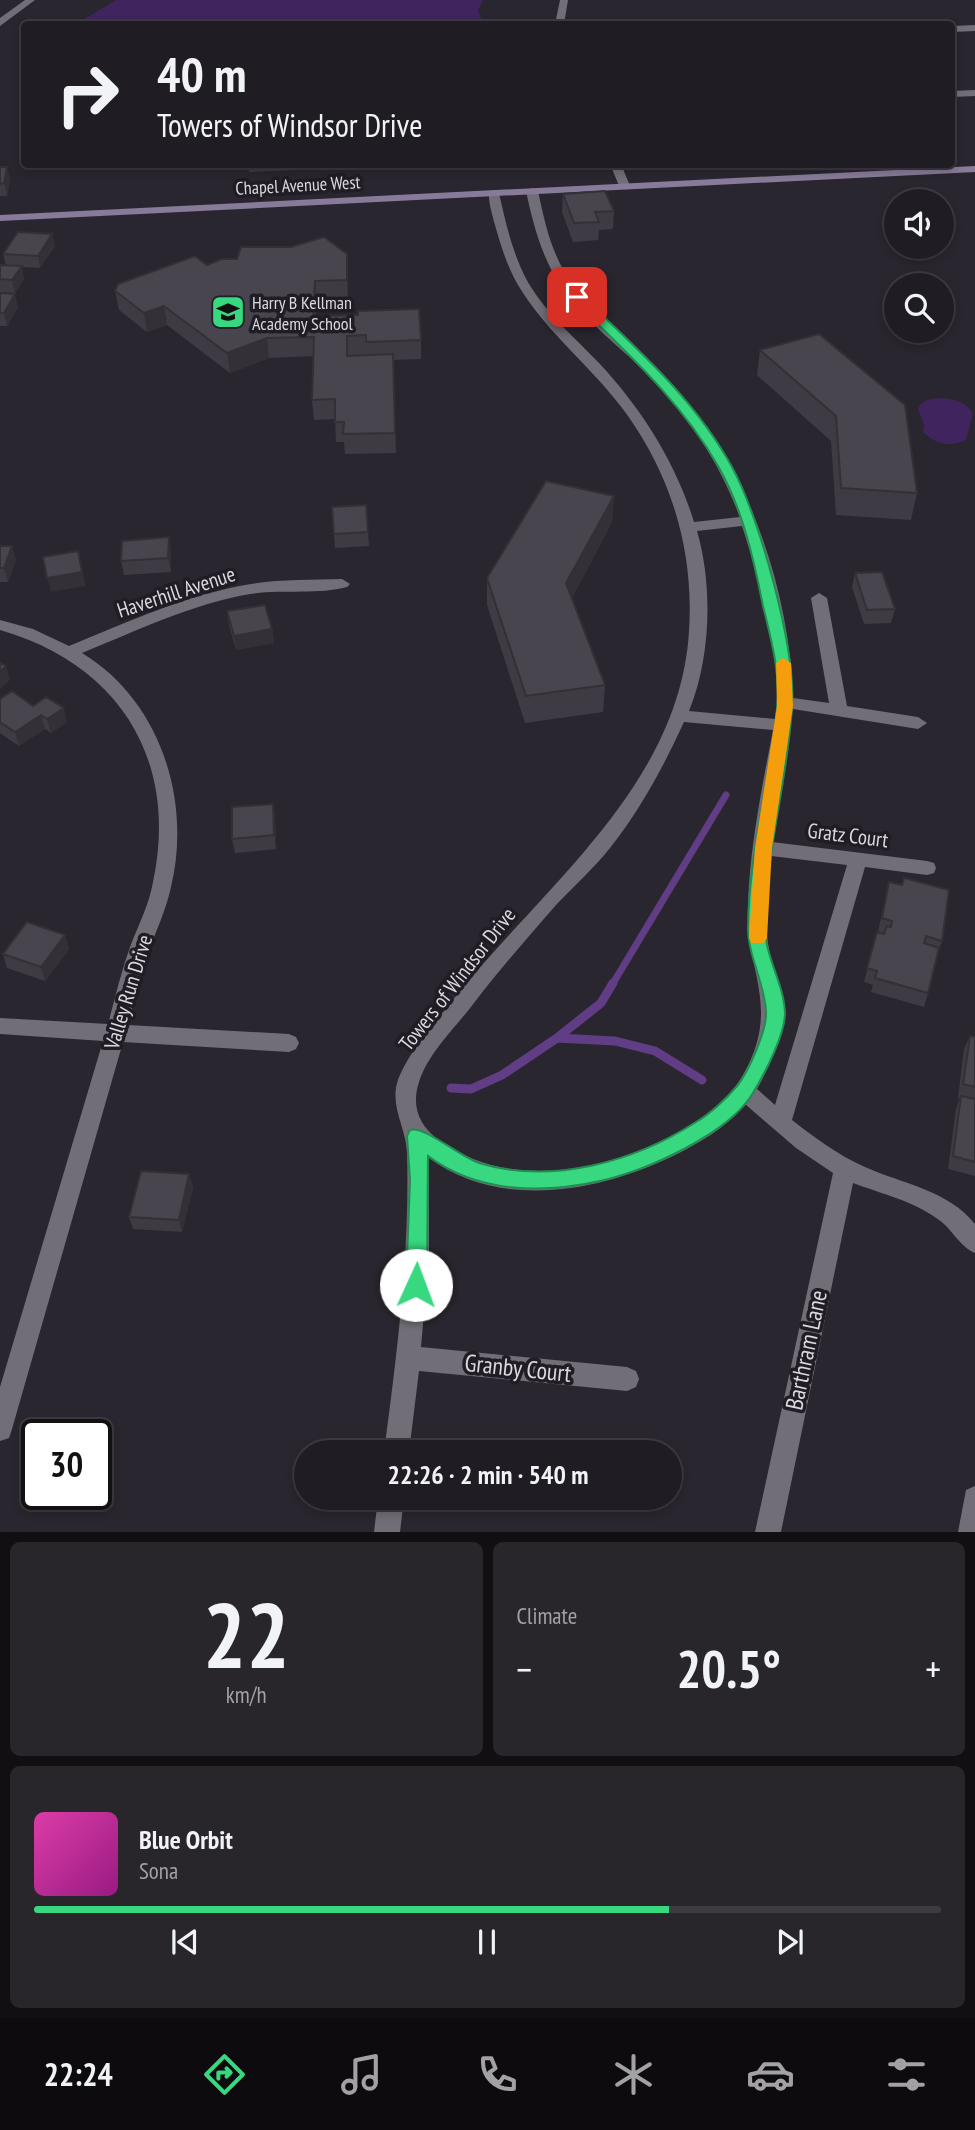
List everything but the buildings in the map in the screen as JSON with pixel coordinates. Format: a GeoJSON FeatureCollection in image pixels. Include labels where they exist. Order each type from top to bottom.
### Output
{"type":"FeatureCollection","features":[{"type":"Feature","properties":{"kind":"main road","name":"Chapel Avenue West"},"geometry":{"type":"LineString","coordinates":[[0,218],[975,169]]}},
{"type":"Feature","properties":{"kind":"street"},"geometry":{"type":"LineString","coordinates":[[0,23],[31,0]]}},
{"type":"Feature","properties":{"kind":"street"},"geometry":{"type":"LineString","coordinates":[[560,21],[564,0]]}},
{"type":"Feature","properties":{"kind":"street"},"geometry":{"type":"LineString","coordinates":[[955,29],[975,28]]}},
{"type":"Feature","properties":{"kind":"street"},"geometry":{"type":"LineString","coordinates":[[955,94],[975,93]]}},
{"type":"Feature","properties":{"kind":"street"},"geometry":{"type":"LineString","coordinates":[[617,168],[624,186]]}},
{"type":"Feature","properties":{"kind":"street"},"geometry":{"type":"LineString","coordinates":[[417,1136],[446,1158],[474,1171],[511,1180],[565,1180],[619,1168],[672,1146],[705,1127],[745,1091],[766,1049],[776,1014],[756,931],[763,848],[785,702],[783,663],[766,586],[747,521],[726,468],[699,426],[668,386],[566,285],[542,236],[532,191]]}},
{"type":"Feature","properties":{"kind":"street","name":"Towers of Windsor Drive"},"geometry":{"type":"LineString","coordinates":[[399,1440],[415,1312],[419,1206],[417,1136],[407,1116],[405,1095],[410,1076],[494,961],[607,838],[662,748],[687,694],[700,603],[695,548],[682,499],[647,435],[615,389],[531,295],[510,256],[492,193]]}},
{"type":"Feature","properties":{"kind":"street"},"geometry":{"type":"LineString","coordinates":[[690,527],[747,521]]}},
{"type":"Feature","properties":{"kind":"street","name":"Haverhill Avenue"},"geometry":{"type":"LineString","coordinates":[[69,652],[177,611],[240,591],[292,585],[342,584]]}},
{"type":"Feature","properties":{"kind":"street"},"geometry":{"type":"LineString","coordinates":[[819,598],[839,710]]}},
{"type":"Feature","properties":{"kind":"street","name":"Valley Run Drive"},"geometry":{"type":"LineString","coordinates":[[0,625],[69,652],[92,666],[122,696],[148,732],[162,773],[167,811],[162,884],[134,965],[0,1429]]}},
{"type":"Feature","properties":{"kind":"street"},"geometry":{"type":"LineString","coordinates":[[785,702],[918,723]]}},
{"type":"Feature","properties":{"kind":"street"},"geometry":{"type":"LineString","coordinates":[[677,716],[782,725]]}},
{"type":"Feature","properties":{"kind":"street","name":"Gratz Court"},"geometry":{"type":"LineString","coordinates":[[763,848],[927,868]]}},
{"type":"Feature","properties":{"kind":"street"},"geometry":{"type":"LineString","coordinates":[[781,1122],[858,859]]}},
{"type":"Feature","properties":{"kind":"street"},"geometry":{"type":"LineString","coordinates":[[0,1026],[289,1043]]}},
{"type":"Feature","properties":{"kind":"street"},"geometry":{"type":"LineString","coordinates":[[745,1091],[781,1122],[845,1169],[936,1203],[974,1239]]}},
{"type":"Feature","properties":{"kind":"street","name":"Barthram Lane"},"geometry":{"type":"LineString","coordinates":[[768,1531],[845,1169]]}},
{"type":"Feature","properties":{"kind":"street","name":"Granby Court"},"geometry":{"type":"LineString","coordinates":[[409,1358],[627,1379]]}},
{"type":"Feature","properties":{"kind":"street"},"geometry":{"type":"LineString","coordinates":[[971,1531],[975,1499]]}},
{"type":"Feature","properties":{"kind":"street"},"geometry":{"type":"LineString","coordinates":[[387,1531],[390,1510]]}},
{"type":"Feature","properties":{"kind":"shaded area"},"geometry":{"type":"Polygon","coordinates":[[[116,0],[483,0],[478,10],[482,21],[81,21],[116,0]]]}},
{"type":"Feature","properties":{"kind":"shaded area"},"geometry":{"type":"Polygon","coordinates":[[[941,398],[959,402],[973,413],[966,440],[943,444],[923,432],[924,425],[918,408],[925,401],[941,398]]]}},
{"type":"Feature","properties":{"kind":"waterway"},"geometry":{"type":"LineString","coordinates":[[612,985],[726,795]]}},
{"type":"Feature","properties":{"kind":"waterway"},"geometry":{"type":"LineString","coordinates":[[557,1038],[601,1003],[613,983]]}},
{"type":"Feature","properties":{"kind":"waterway"},"geometry":{"type":"LineString","coordinates":[[451,1088],[471,1089],[502,1075],[557,1038]]}},
{"type":"Feature","properties":{"kind":"waterway"},"geometry":{"type":"LineString","coordinates":[[557,1038],[615,1041],[655,1051],[702,1080]]}},
{"type":"Feature","properties":{"kind":"slow traffic"},"geometry":{"type":"LineString","coordinates":[[758,938],[756,931],[763,848],[785,706],[783,663]]}},
{"type":"Feature","properties":{"kind":"place","name":"Harry B Kellman Academy School"},"geometry":{"type":"Point","coordinates":[228,312]}},
{"type":"Feature","properties":{"kind":"route"},"geometry":{"type":"LineString","coordinates":[[416,1285],[420,1180],[417,1136],[446,1158],[474,1171],[511,1180],[565,1180],[619,1168],[672,1146],[705,1127],[745,1091],[766,1049],[776,1014],[756,931],[763,848],[785,706],[783,663],[766,586],[742,505],[726,468],[699,426],[668,386],[623,345],[577,297]]}}]}
